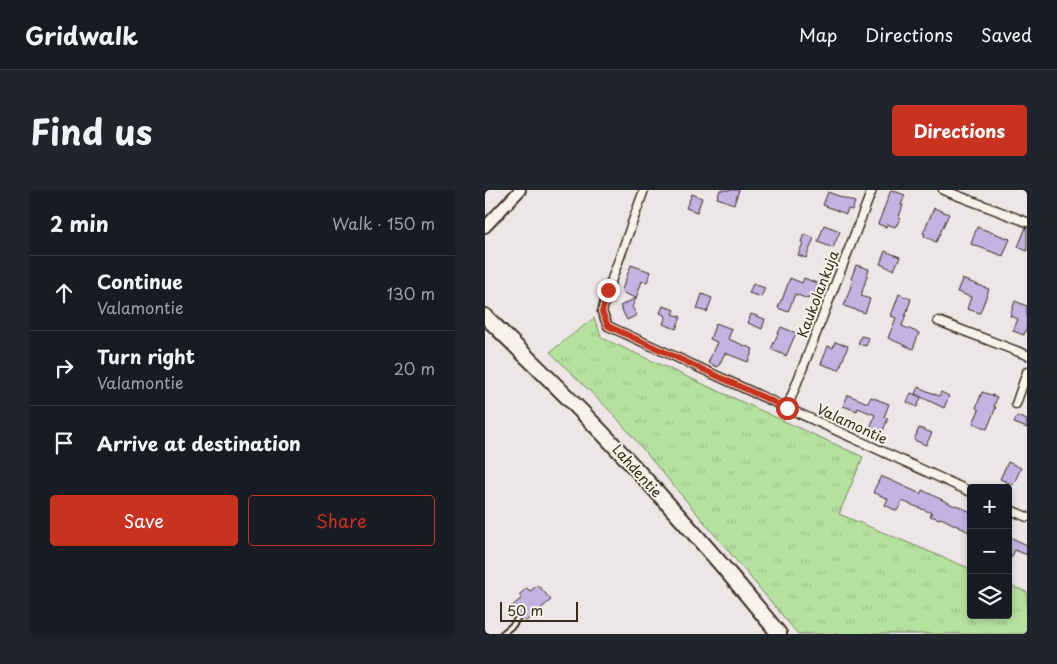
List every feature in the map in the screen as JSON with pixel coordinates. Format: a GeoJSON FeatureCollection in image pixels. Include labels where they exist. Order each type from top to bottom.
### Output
{"type":"FeatureCollection","features":[{"type":"Feature","properties":{"kind":"highway","name":"Lahdentie"},"geometry":{"type":"LineString","coordinates":[[485,316],[541,370],[624,456],[707,549],[779,634]]}},
{"type":"Feature","properties":{"kind":"street"},"geometry":{"type":"LineString","coordinates":[[485,227],[520,190]]}},
{"type":"Feature","properties":{"kind":"street","name":"Valamontie"},"geometry":{"type":"LineString","coordinates":[[644,190],[602,312],[608,326],[967,490]]}},
{"type":"Feature","properties":{"kind":"street","name":"Kaukolankuja"},"geometry":{"type":"LineString","coordinates":[[787,408],[872,190]]}},
{"type":"Feature","properties":{"kind":"street"},"geometry":{"type":"LineString","coordinates":[[943,190],[1027,222]]}},
{"type":"Feature","properties":{"kind":"street"},"geometry":{"type":"LineString","coordinates":[[938,321],[1027,354]]}},
{"type":"Feature","properties":{"kind":"street"},"geometry":{"type":"LineString","coordinates":[[1016,404],[1027,372]]}},
{"type":"Feature","properties":{"kind":"street"},"geometry":{"type":"LineString","coordinates":[[1012,511],[1027,517]]}},
{"type":"Feature","properties":{"kind":"lane"},"geometry":{"type":"LineString","coordinates":[[502,634],[517,619]]}},
{"type":"Feature","properties":{"kind":"green space"},"geometry":{"type":"Polygon","coordinates":[[[594,318],[602,338],[863,457],[839,514],[967,567],[967,619],[1012,619],[1012,586],[1027,592],[1027,634],[798,634],[615,416],[550,352],[594,318]]]}},
{"type":"Feature","properties":{"kind":"building"},"geometry":{"type":"Polygon","coordinates":[[[720,190],[739,190],[734,204],[717,198],[720,190]]]}},
{"type":"Feature","properties":{"kind":"building"},"geometry":{"type":"Polygon","coordinates":[[[891,190],[905,195],[897,225],[895,227],[887,224],[886,227],[878,224],[891,190]]]}},
{"type":"Feature","properties":{"kind":"building"},"geometry":{"type":"Polygon","coordinates":[[[828,192],[855,202],[852,210],[848,209],[846,214],[823,205],[828,192]]]}},
{"type":"Feature","properties":{"kind":"building"},"geometry":{"type":"Polygon","coordinates":[[[692,194],[702,198],[697,212],[686,208],[692,194]]]}},
{"type":"Feature","properties":{"kind":"building"},"geometry":{"type":"Polygon","coordinates":[[[934,208],[949,214],[936,242],[924,236],[925,234],[923,233],[934,208]]]}},
{"type":"Feature","properties":{"kind":"building"},"geometry":{"type":"Polygon","coordinates":[[[824,225],[840,231],[833,248],[818,242],[824,225]]]}},
{"type":"Feature","properties":{"kind":"building"},"geometry":{"type":"Polygon","coordinates":[[[977,227],[1010,239],[1003,256],[971,244],[977,227]]]}},
{"type":"Feature","properties":{"kind":"building"},"geometry":{"type":"Polygon","coordinates":[[[1027,228],[1027,251],[1018,247],[1027,228]]]}},
{"type":"Feature","properties":{"kind":"building"},"geometry":{"type":"Polygon","coordinates":[[[804,234],[814,238],[806,258],[798,255],[803,243],[801,242],[804,234]]]}},
{"type":"Feature","properties":{"kind":"building"},"geometry":{"type":"Polygon","coordinates":[[[885,251],[900,257],[894,270],[880,264],[885,251]]]}},
{"type":"Feature","properties":{"kind":"building"},"geometry":{"type":"Polygon","coordinates":[[[631,265],[651,272],[647,282],[642,281],[636,298],[621,292],[631,265]]]}},
{"type":"Feature","properties":{"kind":"building"},"geometry":{"type":"Polygon","coordinates":[[[856,265],[869,269],[861,296],[870,299],[865,313],[844,306],[856,265]]]}},
{"type":"Feature","properties":{"kind":"building"},"geometry":{"type":"Polygon","coordinates":[[[790,278],[802,283],[804,278],[819,284],[813,297],[809,296],[808,299],[795,294],[788,312],[778,308],[790,278]]]}},
{"type":"Feature","properties":{"kind":"building"},"geometry":{"type":"Polygon","coordinates":[[[962,279],[989,289],[980,313],[967,309],[971,297],[957,292],[962,279]]]}},
{"type":"Feature","properties":{"kind":"building"},"geometry":{"type":"Polygon","coordinates":[[[753,284],[765,288],[761,297],[749,293],[753,284]]]}},
{"type":"Feature","properties":{"kind":"building"},"geometry":{"type":"Polygon","coordinates":[[[702,294],[712,298],[707,312],[697,309],[702,294]]]}},
{"type":"Feature","properties":{"kind":"building"},"geometry":{"type":"Polygon","coordinates":[[[899,294],[911,299],[902,326],[919,333],[913,349],[888,338],[896,318],[891,316],[899,294]]]}},
{"type":"Feature","properties":{"kind":"building"},"geometry":{"type":"Polygon","coordinates":[[[636,298],[632,307],[637,315],[627,320],[620,306],[636,298]]]}},
{"type":"Feature","properties":{"kind":"building"},"geometry":{"type":"Polygon","coordinates":[[[1015,301],[1027,306],[1027,326],[1024,335],[1013,331],[1018,319],[1010,316],[1015,301]]]}},
{"type":"Feature","properties":{"kind":"building"},"geometry":{"type":"Polygon","coordinates":[[[663,306],[675,310],[673,314],[681,317],[676,329],[663,324],[666,316],[660,313],[663,306]]]}},
{"type":"Feature","properties":{"kind":"building"},"geometry":{"type":"Polygon","coordinates":[[[751,314],[765,319],[762,329],[748,323],[751,314]]]}},
{"type":"Feature","properties":{"kind":"building"},"geometry":{"type":"Polygon","coordinates":[[[716,323],[732,329],[728,339],[753,349],[748,362],[725,353],[718,367],[708,363],[717,342],[710,339],[716,323]]]}},
{"type":"Feature","properties":{"kind":"building"},"geometry":{"type":"Polygon","coordinates":[[[781,327],[796,333],[786,356],[771,349],[781,327]]]}},
{"type":"Feature","properties":{"kind":"building"},"geometry":{"type":"Polygon","coordinates":[[[861,336],[869,338],[866,346],[858,344],[861,336]]]}},
{"type":"Feature","properties":{"kind":"building"},"geometry":{"type":"Polygon","coordinates":[[[835,342],[848,346],[839,370],[821,364],[828,346],[833,348],[835,342]]]}},
{"type":"Feature","properties":{"kind":"building"},"geometry":{"type":"Polygon","coordinates":[[[918,387],[939,396],[941,392],[949,396],[944,408],[915,394],[918,387]]]}},
{"type":"Feature","properties":{"kind":"building"},"geometry":{"type":"Polygon","coordinates":[[[982,392],[997,397],[994,407],[996,407],[987,429],[973,423],[979,410],[976,408],[982,392]]]}},
{"type":"Feature","properties":{"kind":"building"},"geometry":{"type":"Polygon","coordinates":[[[911,393],[921,397],[917,407],[907,402],[911,393]]]}},
{"type":"Feature","properties":{"kind":"building"},"geometry":{"type":"Polygon","coordinates":[[[848,395],[868,403],[871,397],[889,404],[884,417],[888,418],[882,433],[870,428],[875,415],[858,408],[857,411],[843,406],[848,395]]]}},
{"type":"Feature","properties":{"kind":"building"},"geometry":{"type":"Polygon","coordinates":[[[1017,416],[1027,420],[1027,428],[1014,423],[1017,416]]]}},
{"type":"Feature","properties":{"kind":"building"},"geometry":{"type":"Polygon","coordinates":[[[919,428],[932,433],[926,445],[914,440],[919,428]]]}},
{"type":"Feature","properties":{"kind":"building"},"geometry":{"type":"Polygon","coordinates":[[[1008,462],[1021,468],[1013,485],[1000,479],[1008,462]]]}},
{"type":"Feature","properties":{"kind":"building"},"geometry":{"type":"Polygon","coordinates":[[[881,476],[921,494],[922,490],[967,510],[967,531],[941,518],[930,516],[932,513],[902,501],[897,511],[885,505],[888,499],[873,492],[881,476]]]}},
{"type":"Feature","properties":{"kind":"building"},"geometry":{"type":"Polygon","coordinates":[[[1012,538],[1027,545],[1027,555],[1015,550],[1012,556],[1012,538]]]}},
{"type":"Feature","properties":{"kind":"building"},"geometry":{"type":"Polygon","coordinates":[[[538,585],[551,600],[525,622],[512,606],[522,598],[519,595],[527,588],[530,591],[538,585]]]}},
{"type":"Feature","properties":{"kind":"route"},"geometry":{"type":"LineString","coordinates":[[608,290],[602,312],[608,326],[787,408]]}}]}
